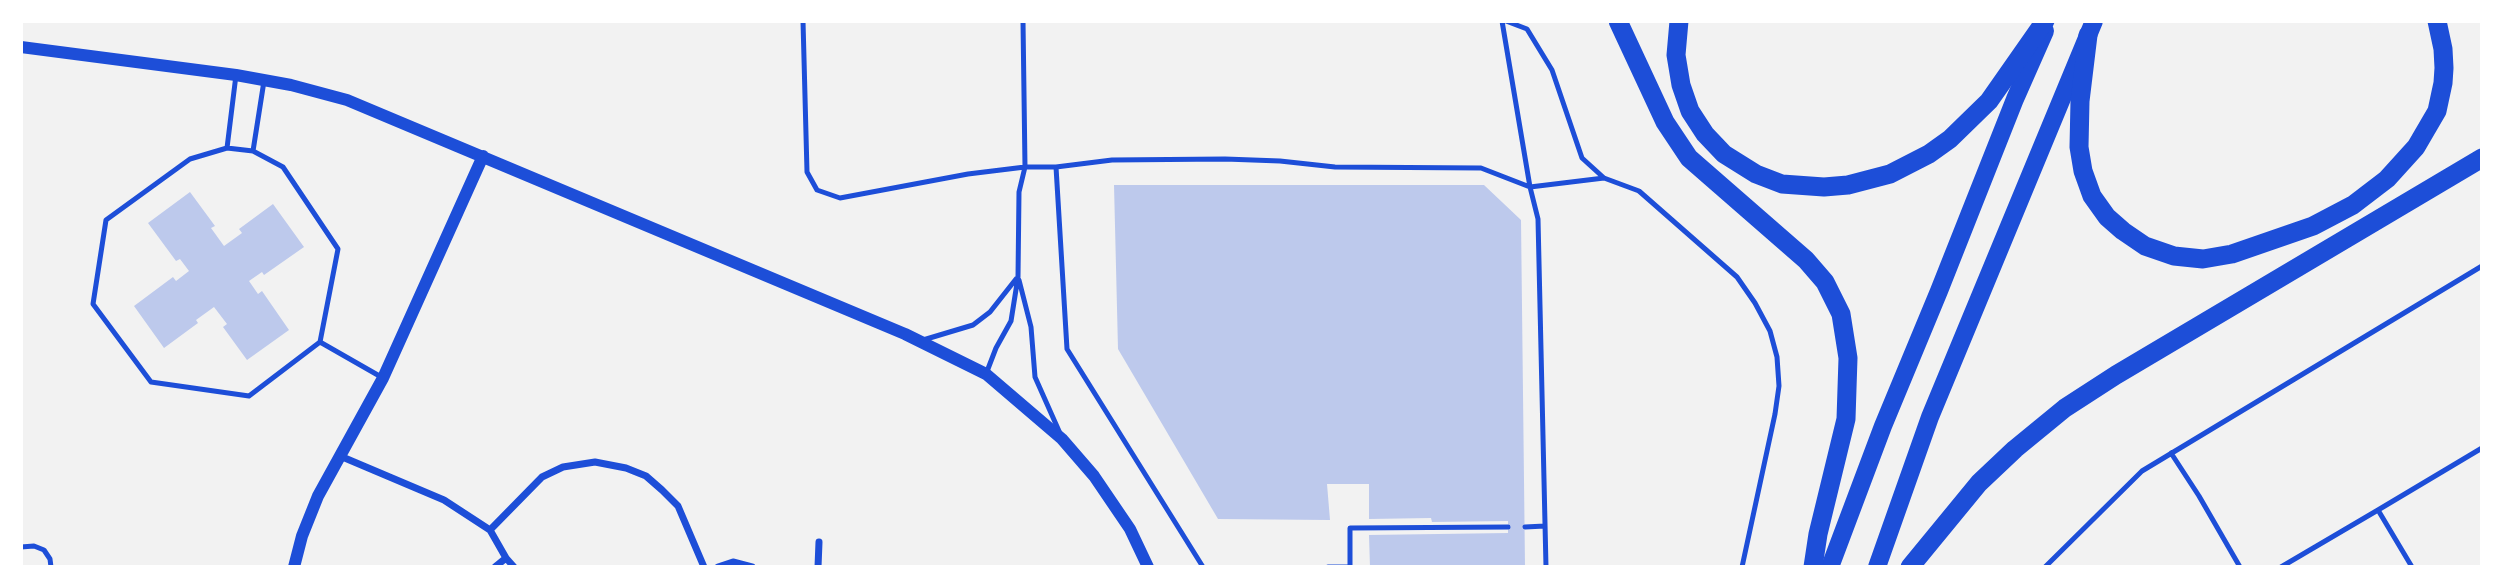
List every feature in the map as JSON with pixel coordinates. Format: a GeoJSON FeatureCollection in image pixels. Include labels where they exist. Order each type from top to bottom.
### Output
{"type":"FeatureCollection","features":[{"type":"Feature","properties":{"kind":"highway"},"geometry":{"type":"LineString","coordinates":[[1618,21],[1665,122],[1689,158],[1806,260],[1825,282],[1841,314],[1848,358],[1846,419],[1818,534],[1813,567]]}},
{"type":"Feature","properties":{"kind":"highway"},"geometry":{"type":"LineString","coordinates":[[1679,21],[1676,55],[1681,85],[1697,123],[1714,145],[1745,169],[1763,178],[1794,186],[1824,187],[1876,179],[1904,168],[1940,147],[1989,101],[2047,21]]}},
{"type":"Feature","properties":{"kind":"highway"},"geometry":{"type":"LineString","coordinates":[[1830,567],[1883,426],[1940,291],[2047,21]]}},
{"type":"Feature","properties":{"kind":"highway"},"geometry":{"type":"LineString","coordinates":[[2091,28],[2080,111],[2079,146],[2083,172],[2092,196],[2107,217],[2145,246],[2174,256],[2203,258],[2244,251],[2326,220],[2365,197],[2392,174],[2423,137],[2437,111],[2444,68],[2437,21]]}},
{"type":"Feature","properties":{"kind":"highway"},"geometry":{"type":"LineString","coordinates":[[1877,567],[1930,417],[2091,28]]}},
{"type":"Feature","properties":{"kind":"highway"},"geometry":{"type":"LineString","coordinates":[[1910,567],[1979,483],[2065,408],[2482,158]]}},
{"type":"Feature","properties":{"kind":"street"},"geometry":{"type":"LineString","coordinates":[[21,47],[236,75],[347,100],[919,341],[986,374],[1062,439],[1094,475],[1130,529],[1148,567]]}},
{"type":"Feature","properties":{"kind":"street"},"geometry":{"type":"LineString","coordinates":[[294,567],[314,506],[383,378],[483,156]]}},
{"type":"Feature","properties":{"kind":"street"},"geometry":{"type":"LineString","coordinates":[[339,456],[444,500],[489,530],[514,567]]}},
{"type":"Feature","properties":{"kind":"street"},"geometry":{"type":"LineString","coordinates":[[489,530],[542,477],[563,467],[595,463],[626,468],[646,477],[678,506],[704,567]]}},
{"type":"Feature","properties":{"kind":"street"},"geometry":{"type":"LineString","coordinates":[[818,567],[819,542]]}},
{"type":"Feature","properties":{"kind":"street"},"geometry":{"type":"LineString","coordinates":[[495,567],[506,558]]}},
{"type":"Feature","properties":{"kind":"street"},"geometry":{"type":"LineString","coordinates":[[718,567],[733,562],[752,567]]}},
{"type":"Feature","properties":{"kind":"lane"},"geometry":{"type":"LineString","coordinates":[[803,21],[807,172],[817,190],[840,198],[968,174],[1112,160],[1224,159],[1335,167],[1481,168],[1530,187],[1604,178]]}},
{"type":"Feature","properties":{"kind":"lane"},"geometry":{"type":"LineString","coordinates":[[986,374],[1011,321],[1018,276],[1019,192],[1024,167],[1023,21]]}},
{"type":"Feature","properties":{"kind":"lane"},"geometry":{"type":"LineString","coordinates":[[1546,567],[1538,219],[1530,187],[1504,21],[1527,29],[1552,70],[1582,158],[1604,178],[1639,191],[1737,277],[1770,331],[1777,358],[1779,386],[1742,567]]}},
{"type":"Feature","properties":{"kind":"lane"},"geometry":{"type":"LineString","coordinates":[[227,148],[236,75]]}},
{"type":"Feature","properties":{"kind":"lane"},"geometry":{"type":"LineString","coordinates":[[253,151],[264,80]]}},
{"type":"Feature","properties":{"kind":"lane"},"geometry":{"type":"LineString","coordinates":[[227,148],[253,151],[283,167],[338,250],[320,342],[248,396],[150,382],[93,304],[106,220],[190,159],[227,148]]}},
{"type":"Feature","properties":{"kind":"lane"},"geometry":{"type":"LineString","coordinates":[[1056,167],[1068,349],[1203,567]]}},
{"type":"Feature","properties":{"kind":"lane"},"geometry":{"type":"LineString","coordinates":[[2045,567],[2137,476],[2482,266]]}},
{"type":"Feature","properties":{"kind":"lane"},"geometry":{"type":"LineString","coordinates":[[919,341],[973,325],[990,312],[1018,276]]}},
{"type":"Feature","properties":{"kind":"lane"},"geometry":{"type":"LineString","coordinates":[[1018,276],[1031,327],[1035,377],[1062,439]]}},
{"type":"Feature","properties":{"kind":"lane"},"geometry":{"type":"LineString","coordinates":[[320,342],[383,378]]}},
{"type":"Feature","properties":{"kind":"lane"},"geometry":{"type":"LineString","coordinates":[[2281,567],[2482,448]]}},
{"type":"Feature","properties":{"kind":"lane"},"geometry":{"type":"LineString","coordinates":[[2171,453],[2240,567]]}},
{"type":"Feature","properties":{"kind":"lane"},"geometry":{"type":"LineString","coordinates":[[2378,510],[2412,567]]}},
{"type":"Feature","properties":{"kind":"lane"},"geometry":{"type":"LineString","coordinates":[[1525,527],[1545,526]]}},
{"type":"Feature","properties":{"kind":"lane"},"geometry":{"type":"LineString","coordinates":[[1328,567],[1350,567],[1350,528],[1508,527]]}},
{"type":"Feature","properties":{"kind":"lane"},"geometry":{"type":"LineString","coordinates":[[21,547],[34,546],[44,550],[50,559],[51,567]]}},
{"type":"Feature","properties":{"kind":"building"},"geometry":{"type":"Polygon","coordinates":[[[1114,185],[1484,185],[1521,220],[1525,567],[1370,567],[1369,535],[1508,533],[1508,521],[1369,519],[1369,484],[1327,484],[1330,520],[1218,519],[1118,349],[1114,185]]]}},
{"type":"Feature","properties":{"kind":"building"},"geometry":{"type":"Polygon","coordinates":[[[190,192],[215,226],[211,228],[224,246],[242,233],[239,229],[273,204],[304,247],[264,275],[262,272],[249,281],[258,294],[262,291],[289,330],[247,360],[223,327],[227,324],[214,307],[196,320],[198,323],[164,348],[134,306],[173,277],[176,281],[189,271],[180,259],[176,261],[148,223],[190,192]]]}}]}
